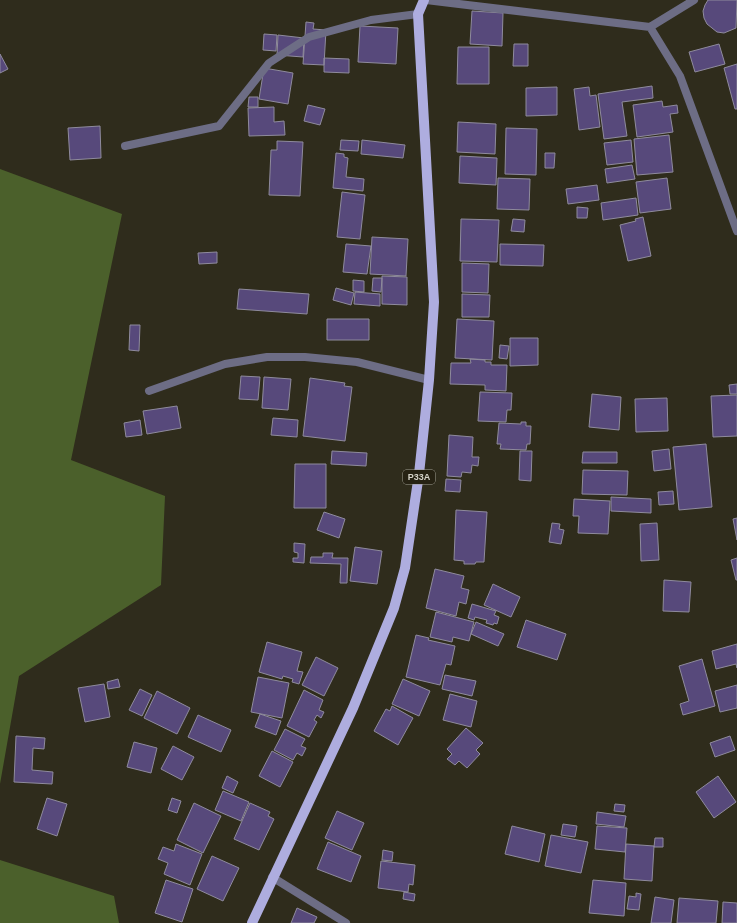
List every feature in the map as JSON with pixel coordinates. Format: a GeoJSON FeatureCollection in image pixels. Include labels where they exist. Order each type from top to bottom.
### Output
{"type":"FeatureCollection","features":[{"type":"Feature","properties":{"kind":"main road","name":"P33A"},"geometry":{"type":"LineString","coordinates":[[252,923],[272,877],[353,708],[394,608],[405,568],[419,474],[429,380],[434,302],[418,14],[425,0]]}},
{"type":"Feature","properties":{"kind":"street"},"geometry":{"type":"LineString","coordinates":[[425,0],[650,27],[694,0]]}},
{"type":"Feature","properties":{"kind":"street"},"geometry":{"type":"LineString","coordinates":[[125,146],[219,126],[269,63],[309,37],[371,20],[418,14]]}},
{"type":"Feature","properties":{"kind":"street"},"geometry":{"type":"LineString","coordinates":[[650,27],[680,76],[737,231]]}},
{"type":"Feature","properties":{"kind":"street"},"geometry":{"type":"LineString","coordinates":[[149,391],[225,364],[267,357],[305,357],[358,362],[429,380]]}},
{"type":"Feature","properties":{"kind":"street"},"geometry":{"type":"LineString","coordinates":[[272,877],[346,923]]}},
{"type":"Feature","properties":{"kind":"green space"},"geometry":{"type":"Polygon","coordinates":[[[0,169],[122,214],[71,460],[165,496],[161,585],[19,676],[0,784],[0,169]]]}},
{"type":"Feature","properties":{"kind":"green space"},"geometry":{"type":"Polygon","coordinates":[[[0,860],[114,896],[119,923],[0,923],[0,860]]]}},
{"type":"Feature","properties":{"kind":"building"},"geometry":{"type":"Polygon","coordinates":[[[708,0],[737,0],[736,28],[724,33],[717,32],[707,24],[703,11],[708,0]]]}},
{"type":"Feature","properties":{"kind":"building"},"geometry":{"type":"Polygon","coordinates":[[[472,11],[503,13],[502,46],[470,44],[472,11]]]}},
{"type":"Feature","properties":{"kind":"building"},"geometry":{"type":"Polygon","coordinates":[[[306,22],[314,23],[313,29],[326,30],[324,65],[303,64],[306,22]]]}},
{"type":"Feature","properties":{"kind":"building"},"geometry":{"type":"Polygon","coordinates":[[[360,26],[398,28],[396,64],[358,62],[360,26]]]}},
{"type":"Feature","properties":{"kind":"building"},"geometry":{"type":"Polygon","coordinates":[[[264,34],[277,35],[276,51],[263,50],[264,34]]]}},
{"type":"Feature","properties":{"kind":"building"},"geometry":{"type":"Polygon","coordinates":[[[278,35],[304,38],[303,57],[277,55],[278,35]]]}},
{"type":"Feature","properties":{"kind":"building"},"geometry":{"type":"Polygon","coordinates":[[[514,44],[528,44],[528,66],[513,66],[514,44]]]}},
{"type":"Feature","properties":{"kind":"building"},"geometry":{"type":"Polygon","coordinates":[[[719,44],[725,64],[695,72],[689,52],[719,44]]]}},
{"type":"Feature","properties":{"kind":"building"},"geometry":{"type":"Polygon","coordinates":[[[458,47],[489,47],[489,84],[457,84],[458,47]]]}},
{"type":"Feature","properties":{"kind":"building"},"geometry":{"type":"Polygon","coordinates":[[[0,54],[8,69],[0,73],[0,54]]]}},
{"type":"Feature","properties":{"kind":"building"},"geometry":{"type":"Polygon","coordinates":[[[324,58],[349,59],[349,73],[324,72],[324,58]]]}},
{"type":"Feature","properties":{"kind":"building"},"geometry":{"type":"Polygon","coordinates":[[[737,64],[737,109],[735,109],[724,68],[737,64]]]}},
{"type":"Feature","properties":{"kind":"building"},"geometry":{"type":"Polygon","coordinates":[[[264,68],[293,73],[288,104],[259,99],[264,68]]]}},
{"type":"Feature","properties":{"kind":"building"},"geometry":{"type":"Polygon","coordinates":[[[652,86],[653,98],[622,102],[627,136],[604,139],[598,94],[652,86]]]}},
{"type":"Feature","properties":{"kind":"building"},"geometry":{"type":"Polygon","coordinates":[[[557,87],[557,115],[526,116],[526,88],[557,87]]]}},
{"type":"Feature","properties":{"kind":"building"},"geometry":{"type":"Polygon","coordinates":[[[589,87],[590,96],[596,95],[600,127],[579,130],[574,89],[589,87]]]}},
{"type":"Feature","properties":{"kind":"building"},"geometry":{"type":"Polygon","coordinates":[[[249,97],[258,97],[258,107],[248,107],[249,97]]]}},
{"type":"Feature","properties":{"kind":"building"},"geometry":{"type":"Polygon","coordinates":[[[662,101],[663,107],[677,105],[678,113],[670,114],[673,132],[637,137],[633,105],[662,101]]]}},
{"type":"Feature","properties":{"kind":"building"},"geometry":{"type":"Polygon","coordinates":[[[308,105],[325,109],[320,125],[304,121],[308,105]]]}},
{"type":"Feature","properties":{"kind":"building"},"geometry":{"type":"Polygon","coordinates":[[[274,107],[274,122],[284,121],[285,135],[249,136],[248,108],[274,107]]]}},
{"type":"Feature","properties":{"kind":"building"},"geometry":{"type":"Polygon","coordinates":[[[458,122],[496,124],[495,154],[457,152],[458,122]]]}},
{"type":"Feature","properties":{"kind":"building"},"geometry":{"type":"Polygon","coordinates":[[[100,126],[101,158],[70,160],[68,128],[100,126]]]}},
{"type":"Feature","properties":{"kind":"building"},"geometry":{"type":"Polygon","coordinates":[[[506,128],[537,129],[536,175],[505,174],[506,128]]]}},
{"type":"Feature","properties":{"kind":"building"},"geometry":{"type":"Polygon","coordinates":[[[669,135],[673,172],[637,175],[634,139],[669,135]]]}},
{"type":"Feature","properties":{"kind":"building"},"geometry":{"type":"Polygon","coordinates":[[[341,140],[359,141],[358,151],[340,150],[341,140]]]}},
{"type":"Feature","properties":{"kind":"building"},"geometry":{"type":"Polygon","coordinates":[[[362,140],[405,145],[403,158],[361,154],[362,140]]]}},
{"type":"Feature","properties":{"kind":"building"},"geometry":{"type":"Polygon","coordinates":[[[631,140],[633,162],[607,165],[604,143],[631,140]]]}},
{"type":"Feature","properties":{"kind":"building"},"geometry":{"type":"Polygon","coordinates":[[[277,141],[303,142],[300,196],[269,195],[271,150],[277,150],[277,141]]]}},
{"type":"Feature","properties":{"kind":"building"},"geometry":{"type":"Polygon","coordinates":[[[336,153],[344,154],[344,157],[348,158],[346,177],[364,179],[363,191],[333,188],[336,153]]]}},
{"type":"Feature","properties":{"kind":"building"},"geometry":{"type":"Polygon","coordinates":[[[545,153],[555,153],[554,168],[545,168],[545,153]]]}},
{"type":"Feature","properties":{"kind":"building"},"geometry":{"type":"Polygon","coordinates":[[[460,156],[497,158],[496,185],[459,183],[460,156]]]}},
{"type":"Feature","properties":{"kind":"building"},"geometry":{"type":"Polygon","coordinates":[[[632,165],[635,179],[607,183],[605,169],[632,165]]]}},
{"type":"Feature","properties":{"kind":"building"},"geometry":{"type":"Polygon","coordinates":[[[498,178],[530,179],[529,210],[497,209],[498,178]]]}},
{"type":"Feature","properties":{"kind":"building"},"geometry":{"type":"Polygon","coordinates":[[[667,178],[671,209],[640,213],[636,182],[667,178]]]}},
{"type":"Feature","properties":{"kind":"building"},"geometry":{"type":"Polygon","coordinates":[[[597,185],[599,200],[568,204],[566,189],[597,185]]]}},
{"type":"Feature","properties":{"kind":"building"},"geometry":{"type":"Polygon","coordinates":[[[342,192],[365,195],[360,239],[337,237],[342,192]]]}},
{"type":"Feature","properties":{"kind":"building"},"geometry":{"type":"Polygon","coordinates":[[[636,198],[638,215],[603,220],[601,203],[636,198]]]}},
{"type":"Feature","properties":{"kind":"building"},"geometry":{"type":"Polygon","coordinates":[[[577,207],[588,208],[587,218],[577,218],[577,207]]]}},
{"type":"Feature","properties":{"kind":"building"},"geometry":{"type":"Polygon","coordinates":[[[643,217],[651,256],[628,261],[620,225],[636,221],[635,219],[643,217]]]}},
{"type":"Feature","properties":{"kind":"building"},"geometry":{"type":"Polygon","coordinates":[[[461,219],[499,220],[497,262],[460,261],[461,219]]]}},
{"type":"Feature","properties":{"kind":"building"},"geometry":{"type":"Polygon","coordinates":[[[513,219],[525,220],[524,232],[511,231],[513,219]]]}},
{"type":"Feature","properties":{"kind":"building"},"geometry":{"type":"Polygon","coordinates":[[[372,237],[408,239],[406,276],[370,274],[372,237]]]}},
{"type":"Feature","properties":{"kind":"building"},"geometry":{"type":"Polygon","coordinates":[[[346,244],[371,246],[367,274],[343,272],[346,244]]]}},
{"type":"Feature","properties":{"kind":"building"},"geometry":{"type":"Polygon","coordinates":[[[500,244],[544,245],[543,266],[500,265],[500,244]]]}},
{"type":"Feature","properties":{"kind":"building"},"geometry":{"type":"Polygon","coordinates":[[[217,252],[217,263],[199,264],[198,253],[217,252]]]}},
{"type":"Feature","properties":{"kind":"building"},"geometry":{"type":"Polygon","coordinates":[[[462,263],[489,264],[488,293],[462,292],[462,263]]]}},
{"type":"Feature","properties":{"kind":"building"},"geometry":{"type":"Polygon","coordinates":[[[382,276],[407,277],[407,305],[382,304],[382,276]]]}},
{"type":"Feature","properties":{"kind":"building"},"geometry":{"type":"Polygon","coordinates":[[[373,278],[382,278],[381,292],[372,291],[373,278]]]}},
{"type":"Feature","properties":{"kind":"building"},"geometry":{"type":"Polygon","coordinates":[[[353,280],[364,281],[364,292],[353,291],[353,280]]]}},
{"type":"Feature","properties":{"kind":"building"},"geometry":{"type":"Polygon","coordinates":[[[336,288],[354,293],[351,305],[333,300],[336,288]]]}},
{"type":"Feature","properties":{"kind":"building"},"geometry":{"type":"Polygon","coordinates":[[[239,289],[309,294],[307,314],[237,309],[239,289]]]}},
{"type":"Feature","properties":{"kind":"building"},"geometry":{"type":"Polygon","coordinates":[[[355,292],[380,294],[380,306],[354,304],[355,292]]]}},
{"type":"Feature","properties":{"kind":"building"},"geometry":{"type":"Polygon","coordinates":[[[462,294],[490,295],[489,317],[462,317],[462,294]]]}},
{"type":"Feature","properties":{"kind":"building"},"geometry":{"type":"Polygon","coordinates":[[[327,319],[369,319],[369,340],[327,340],[327,319]]]}},
{"type":"Feature","properties":{"kind":"building"},"geometry":{"type":"Polygon","coordinates":[[[457,319],[494,321],[492,360],[455,358],[457,319]]]}},
{"type":"Feature","properties":{"kind":"building"},"geometry":{"type":"Polygon","coordinates":[[[130,325],[140,325],[139,351],[129,350],[130,325]]]}},
{"type":"Feature","properties":{"kind":"building"},"geometry":{"type":"Polygon","coordinates":[[[510,338],[538,338],[538,365],[510,366],[510,338]]]}},
{"type":"Feature","properties":{"kind":"building"},"geometry":{"type":"Polygon","coordinates":[[[500,345],[509,346],[507,359],[499,358],[500,345]]]}},
{"type":"Feature","properties":{"kind":"building"},"geometry":{"type":"Polygon","coordinates":[[[470,359],[485,360],[485,362],[491,362],[491,365],[507,365],[506,391],[485,390],[485,385],[450,384],[451,363],[471,363],[470,359]]]}},
{"type":"Feature","properties":{"kind":"building"},"geometry":{"type":"Polygon","coordinates":[[[241,376],[260,377],[258,400],[239,399],[241,376]]]}},
{"type":"Feature","properties":{"kind":"building"},"geometry":{"type":"Polygon","coordinates":[[[264,377],[291,379],[288,410],[262,408],[264,377]]]}},
{"type":"Feature","properties":{"kind":"building"},"geometry":{"type":"Polygon","coordinates":[[[310,378],[345,383],[344,386],[352,387],[345,441],[303,436],[310,378]]]}},
{"type":"Feature","properties":{"kind":"building"},"geometry":{"type":"Polygon","coordinates":[[[737,384],[737,394],[730,394],[729,385],[737,384]]]}},
{"type":"Feature","properties":{"kind":"building"},"geometry":{"type":"Polygon","coordinates":[[[480,392],[512,393],[511,410],[507,410],[506,422],[478,421],[480,392]]]}},
{"type":"Feature","properties":{"kind":"building"},"geometry":{"type":"Polygon","coordinates":[[[592,394],[621,397],[619,430],[589,427],[592,394]]]}},
{"type":"Feature","properties":{"kind":"building"},"geometry":{"type":"Polygon","coordinates":[[[737,395],[737,436],[713,437],[711,396],[737,395]]]}},
{"type":"Feature","properties":{"kind":"building"},"geometry":{"type":"Polygon","coordinates":[[[667,398],[668,431],[636,432],[635,399],[667,398]]]}},
{"type":"Feature","properties":{"kind":"building"},"geometry":{"type":"Polygon","coordinates":[[[177,406],[181,428],[147,434],[143,411],[177,406]]]}},
{"type":"Feature","properties":{"kind":"building"},"geometry":{"type":"Polygon","coordinates":[[[273,418],[298,420],[297,437],[271,435],[273,418]]]}},
{"type":"Feature","properties":{"kind":"building"},"geometry":{"type":"Polygon","coordinates":[[[140,420],[142,435],[126,437],[124,423],[140,420]]]}},
{"type":"Feature","properties":{"kind":"building"},"geometry":{"type":"Polygon","coordinates":[[[521,422],[526,422],[526,426],[531,426],[530,444],[527,444],[526,450],[500,449],[501,444],[497,444],[499,423],[521,424],[521,422]]]}},
{"type":"Feature","properties":{"kind":"building"},"geometry":{"type":"Polygon","coordinates":[[[449,435],[473,437],[472,457],[479,457],[478,466],[472,465],[471,473],[462,472],[461,477],[447,476],[449,435]]]}},
{"type":"Feature","properties":{"kind":"building"},"geometry":{"type":"Polygon","coordinates":[[[706,444],[712,507],[679,510],[673,447],[706,444]]]}},
{"type":"Feature","properties":{"kind":"building"},"geometry":{"type":"Polygon","coordinates":[[[669,449],[671,469],[654,471],[652,451],[669,449]]]}},
{"type":"Feature","properties":{"kind":"building"},"geometry":{"type":"Polygon","coordinates":[[[332,451],[367,453],[366,466],[331,464],[332,451]]]}},
{"type":"Feature","properties":{"kind":"building"},"geometry":{"type":"Polygon","coordinates":[[[520,451],[532,451],[531,481],[519,480],[520,451]]]}},
{"type":"Feature","properties":{"kind":"building"},"geometry":{"type":"Polygon","coordinates":[[[583,452],[617,452],[617,463],[582,463],[583,452]]]}},
{"type":"Feature","properties":{"kind":"building"},"geometry":{"type":"Polygon","coordinates":[[[295,464],[326,464],[326,508],[294,508],[295,464]]]}},
{"type":"Feature","properties":{"kind":"building"},"geometry":{"type":"Polygon","coordinates":[[[583,470],[628,471],[627,495],[582,494],[583,470]]]}},
{"type":"Feature","properties":{"kind":"building"},"geometry":{"type":"Polygon","coordinates":[[[446,479],[461,480],[460,492],[445,491],[446,479]]]}},
{"type":"Feature","properties":{"kind":"building"},"geometry":{"type":"Polygon","coordinates":[[[673,491],[674,504],[659,505],[658,492],[673,491]]]}},
{"type":"Feature","properties":{"kind":"building"},"geometry":{"type":"Polygon","coordinates":[[[611,497],[651,499],[651,513],[611,511],[611,497]]]}},
{"type":"Feature","properties":{"kind":"building"},"geometry":{"type":"Polygon","coordinates":[[[574,499],[610,501],[608,534],[578,533],[579,516],[573,516],[574,499]]]}},
{"type":"Feature","properties":{"kind":"building"},"geometry":{"type":"Polygon","coordinates":[[[456,510],[487,512],[484,562],[464,564],[464,561],[454,560],[456,510]]]}},
{"type":"Feature","properties":{"kind":"building"},"geometry":{"type":"Polygon","coordinates":[[[324,512],[345,519],[339,538],[317,530],[324,512]]]}},
{"type":"Feature","properties":{"kind":"building"},"geometry":{"type":"Polygon","coordinates":[[[737,518],[737,540],[733,519],[737,518]]]}},
{"type":"Feature","properties":{"kind":"building"},"geometry":{"type":"Polygon","coordinates":[[[552,523],[560,524],[559,529],[564,530],[561,544],[549,542],[552,523]]]}},
{"type":"Feature","properties":{"kind":"building"},"geometry":{"type":"Polygon","coordinates":[[[657,523],[659,560],[641,561],[640,524],[657,523]]]}},
{"type":"Feature","properties":{"kind":"building"},"geometry":{"type":"Polygon","coordinates":[[[294,543],[305,544],[304,563],[293,562],[293,558],[298,558],[298,553],[294,552],[294,543]]]}},
{"type":"Feature","properties":{"kind":"building"},"geometry":{"type":"Polygon","coordinates":[[[355,547],[382,551],[377,584],[350,581],[355,547]]]}},
{"type":"Feature","properties":{"kind":"building"},"geometry":{"type":"Polygon","coordinates":[[[323,553],[333,553],[332,558],[348,558],[347,583],[340,583],[341,564],[310,563],[311,557],[323,557],[323,553]]]}},
{"type":"Feature","properties":{"kind":"building"},"geometry":{"type":"Polygon","coordinates":[[[737,558],[737,580],[736,580],[731,560],[737,558]]]}},
{"type":"Feature","properties":{"kind":"building"},"geometry":{"type":"Polygon","coordinates":[[[435,569],[464,576],[461,588],[469,590],[466,604],[459,602],[456,616],[426,608],[435,569]]]}},
{"type":"Feature","properties":{"kind":"building"},"geometry":{"type":"Polygon","coordinates":[[[664,580],[691,582],[689,612],[663,611],[664,580]]]}},
{"type":"Feature","properties":{"kind":"building"},"geometry":{"type":"Polygon","coordinates":[[[493,584],[520,597],[511,617],[484,605],[493,584]]]}},
{"type":"Feature","properties":{"kind":"building"},"geometry":{"type":"Polygon","coordinates":[[[472,604],[496,611],[494,615],[499,617],[497,624],[494,623],[493,625],[486,623],[487,620],[475,617],[474,620],[468,618],[472,604]]]}},
{"type":"Feature","properties":{"kind":"building"},"geometry":{"type":"Polygon","coordinates":[[[436,612],[474,622],[469,641],[453,637],[452,642],[430,637],[436,612]]]}},
{"type":"Feature","properties":{"kind":"building"},"geometry":{"type":"Polygon","coordinates":[[[526,620],[566,634],[557,660],[517,647],[526,620]]]}},
{"type":"Feature","properties":{"kind":"building"},"geometry":{"type":"Polygon","coordinates":[[[476,622],[504,634],[498,646],[471,634],[476,622]]]}},
{"type":"Feature","properties":{"kind":"building"},"geometry":{"type":"Polygon","coordinates":[[[416,635],[429,638],[428,640],[455,646],[451,665],[446,664],[440,685],[406,677],[416,635]]]}},
{"type":"Feature","properties":{"kind":"building"},"geometry":{"type":"Polygon","coordinates":[[[267,642],[302,652],[297,671],[303,672],[299,684],[292,682],[293,679],[283,676],[282,679],[259,672],[267,642]]]}},
{"type":"Feature","properties":{"kind":"building"},"geometry":{"type":"Polygon","coordinates":[[[737,644],[737,668],[736,664],[716,669],[712,651],[737,644]]]}},
{"type":"Feature","properties":{"kind":"building"},"geometry":{"type":"Polygon","coordinates":[[[316,657],[338,668],[324,696],[302,685],[316,657]]]}},
{"type":"Feature","properties":{"kind":"building"},"geometry":{"type":"Polygon","coordinates":[[[702,659],[715,706],[683,715],[680,704],[689,701],[679,666],[702,659]]]}},
{"type":"Feature","properties":{"kind":"building"},"geometry":{"type":"Polygon","coordinates":[[[445,675],[476,681],[472,696],[442,689],[445,675]]]}},
{"type":"Feature","properties":{"kind":"building"},"geometry":{"type":"Polygon","coordinates":[[[258,677],[289,683],[282,718],[251,712],[258,677]]]}},
{"type":"Feature","properties":{"kind":"building"},"geometry":{"type":"Polygon","coordinates":[[[118,679],[120,687],[108,689],[107,682],[118,679]]]}},
{"type":"Feature","properties":{"kind":"building"},"geometry":{"type":"Polygon","coordinates":[[[403,679],[430,691],[419,716],[392,704],[403,679]]]}},
{"type":"Feature","properties":{"kind":"building"},"geometry":{"type":"Polygon","coordinates":[[[104,684],[110,717],[85,722],[78,688],[104,684]]]}},
{"type":"Feature","properties":{"kind":"building"},"geometry":{"type":"Polygon","coordinates":[[[737,685],[737,708],[720,712],[715,691],[737,685]]]}},
{"type":"Feature","properties":{"kind":"building"},"geometry":{"type":"Polygon","coordinates":[[[140,689],[152,695],[142,716],[129,710],[140,689]]]}},
{"type":"Feature","properties":{"kind":"building"},"geometry":{"type":"Polygon","coordinates":[[[304,690],[323,700],[319,710],[324,712],[321,718],[317,715],[314,720],[317,722],[309,737],[287,726],[304,690]]]}},
{"type":"Feature","properties":{"kind":"building"},"geometry":{"type":"Polygon","coordinates":[[[157,691],[190,708],[177,734],[144,718],[157,691]]]}},
{"type":"Feature","properties":{"kind":"building"},"geometry":{"type":"Polygon","coordinates":[[[450,694],[477,701],[471,727],[443,720],[450,694]]]}},
{"type":"Feature","properties":{"kind":"building"},"geometry":{"type":"Polygon","coordinates":[[[392,706],[413,718],[398,745],[374,731],[386,709],[390,711],[392,706]]]}},
{"type":"Feature","properties":{"kind":"building"},"geometry":{"type":"Polygon","coordinates":[[[260,714],[281,721],[276,735],[255,727],[260,714]]]}},
{"type":"Feature","properties":{"kind":"building"},"geometry":{"type":"Polygon","coordinates":[[[198,715],[231,730],[221,752],[188,737],[198,715]]]}},
{"type":"Feature","properties":{"kind":"building"},"geometry":{"type":"Polygon","coordinates":[[[466,728],[483,743],[476,750],[480,754],[467,768],[459,761],[455,765],[447,759],[452,754],[447,749],[466,728]]]}},
{"type":"Feature","properties":{"kind":"building"},"geometry":{"type":"Polygon","coordinates":[[[285,729],[305,739],[301,746],[306,748],[302,756],[297,753],[293,760],[274,750],[285,729]]]}},
{"type":"Feature","properties":{"kind":"building"},"geometry":{"type":"Polygon","coordinates":[[[16,736],[45,738],[44,749],[33,748],[32,770],[53,772],[52,784],[14,782],[16,736]]]}},
{"type":"Feature","properties":{"kind":"building"},"geometry":{"type":"Polygon","coordinates":[[[730,736],[735,750],[715,757],[710,743],[730,736]]]}},
{"type":"Feature","properties":{"kind":"building"},"geometry":{"type":"Polygon","coordinates":[[[134,742],[157,748],[151,773],[127,767],[134,742]]]}},
{"type":"Feature","properties":{"kind":"building"},"geometry":{"type":"Polygon","coordinates":[[[173,746],[194,757],[182,780],[161,769],[173,746]]]}},
{"type":"Feature","properties":{"kind":"building"},"geometry":{"type":"Polygon","coordinates":[[[272,751],[293,762],[280,787],[259,776],[272,751]]]}},
{"type":"Feature","properties":{"kind":"building"},"geometry":{"type":"Polygon","coordinates":[[[227,776],[238,782],[233,793],[222,788],[227,776]]]}},
{"type":"Feature","properties":{"kind":"building"},"geometry":{"type":"Polygon","coordinates":[[[718,776],[736,802],[714,818],[696,792],[718,776]]]}},
{"type":"Feature","properties":{"kind":"building"},"geometry":{"type":"Polygon","coordinates":[[[223,791],[249,802],[241,821],[215,810],[223,791]]]}},
{"type":"Feature","properties":{"kind":"building"},"geometry":{"type":"Polygon","coordinates":[[[47,798],[67,804],[57,836],[37,829],[47,798]]]}},
{"type":"Feature","properties":{"kind":"building"},"geometry":{"type":"Polygon","coordinates":[[[172,798],[181,801],[177,813],[168,810],[172,798]]]}},
{"type":"Feature","properties":{"kind":"building"},"geometry":{"type":"Polygon","coordinates":[[[194,803],[221,816],[203,853],[177,840],[194,803]]]}},
{"type":"Feature","properties":{"kind":"building"},"geometry":{"type":"Polygon","coordinates":[[[250,803],[270,812],[268,816],[274,819],[259,850],[234,839],[250,803]]]}},
{"type":"Feature","properties":{"kind":"building"},"geometry":{"type":"Polygon","coordinates":[[[615,804],[625,805],[624,812],[614,811],[615,804]]]}},
{"type":"Feature","properties":{"kind":"building"},"geometry":{"type":"Polygon","coordinates":[[[337,811],[364,823],[352,850],[325,838],[337,811]]]}},
{"type":"Feature","properties":{"kind":"building"},"geometry":{"type":"Polygon","coordinates":[[[597,812],[626,816],[624,827],[596,824],[597,812]]]}},
{"type":"Feature","properties":{"kind":"building"},"geometry":{"type":"Polygon","coordinates":[[[563,824],[577,826],[575,837],[561,835],[563,824]]]}},
{"type":"Feature","properties":{"kind":"building"},"geometry":{"type":"Polygon","coordinates":[[[512,826],[545,834],[539,862],[505,854],[512,826]]]}},
{"type":"Feature","properties":{"kind":"building"},"geometry":{"type":"Polygon","coordinates":[[[597,826],[627,828],[625,852],[595,849],[597,826]]]}},
{"type":"Feature","properties":{"kind":"building"},"geometry":{"type":"Polygon","coordinates":[[[551,835],[588,842],[581,873],[545,866],[551,835]]]}},
{"type":"Feature","properties":{"kind":"building"},"geometry":{"type":"Polygon","coordinates":[[[655,838],[663,838],[663,847],[654,847],[655,838]]]}},
{"type":"Feature","properties":{"kind":"building"},"geometry":{"type":"Polygon","coordinates":[[[328,842],[361,856],[351,882],[317,869],[328,842]]]}},
{"type":"Feature","properties":{"kind":"building"},"geometry":{"type":"Polygon","coordinates":[[[176,844],[202,854],[190,885],[164,874],[168,863],[158,859],[163,847],[174,851],[176,844]]]}},
{"type":"Feature","properties":{"kind":"building"},"geometry":{"type":"Polygon","coordinates":[[[626,844],[654,846],[652,881],[624,879],[626,844]]]}},
{"type":"Feature","properties":{"kind":"building"},"geometry":{"type":"Polygon","coordinates":[[[383,850],[393,852],[392,861],[382,860],[383,850]]]}},
{"type":"Feature","properties":{"kind":"building"},"geometry":{"type":"Polygon","coordinates":[[[212,856],[239,868],[223,901],[197,889],[212,856]]]}},
{"type":"Feature","properties":{"kind":"building"},"geometry":{"type":"Polygon","coordinates":[[[381,861],[415,865],[413,885],[409,884],[408,892],[378,888],[381,861]]]}},
{"type":"Feature","properties":{"kind":"building"},"geometry":{"type":"Polygon","coordinates":[[[166,880],[193,889],[182,922],[155,913],[166,880]]]}},
{"type":"Feature","properties":{"kind":"building"},"geometry":{"type":"Polygon","coordinates":[[[593,880],[626,883],[624,916],[589,913],[593,880]]]}},
{"type":"Feature","properties":{"kind":"building"},"geometry":{"type":"Polygon","coordinates":[[[404,892],[415,894],[414,901],[403,899],[404,892]]]}},
{"type":"Feature","properties":{"kind":"building"},"geometry":{"type":"Polygon","coordinates":[[[636,893],[641,894],[639,910],[627,909],[629,896],[636,897],[636,893]]]}},
{"type":"Feature","properties":{"kind":"building"},"geometry":{"type":"Polygon","coordinates":[[[655,897],[674,900],[671,923],[651,923],[655,897]]]}},
{"type":"Feature","properties":{"kind":"building"},"geometry":{"type":"Polygon","coordinates":[[[679,898],[718,901],[716,923],[677,923],[679,898]]]}},
{"type":"Feature","properties":{"kind":"building"},"geometry":{"type":"Polygon","coordinates":[[[723,902],[737,903],[737,923],[722,923],[723,902]]]}},
{"type":"Feature","properties":{"kind":"building"},"geometry":{"type":"Polygon","coordinates":[[[297,908],[317,917],[314,923],[291,923],[297,908]]]}}]}
